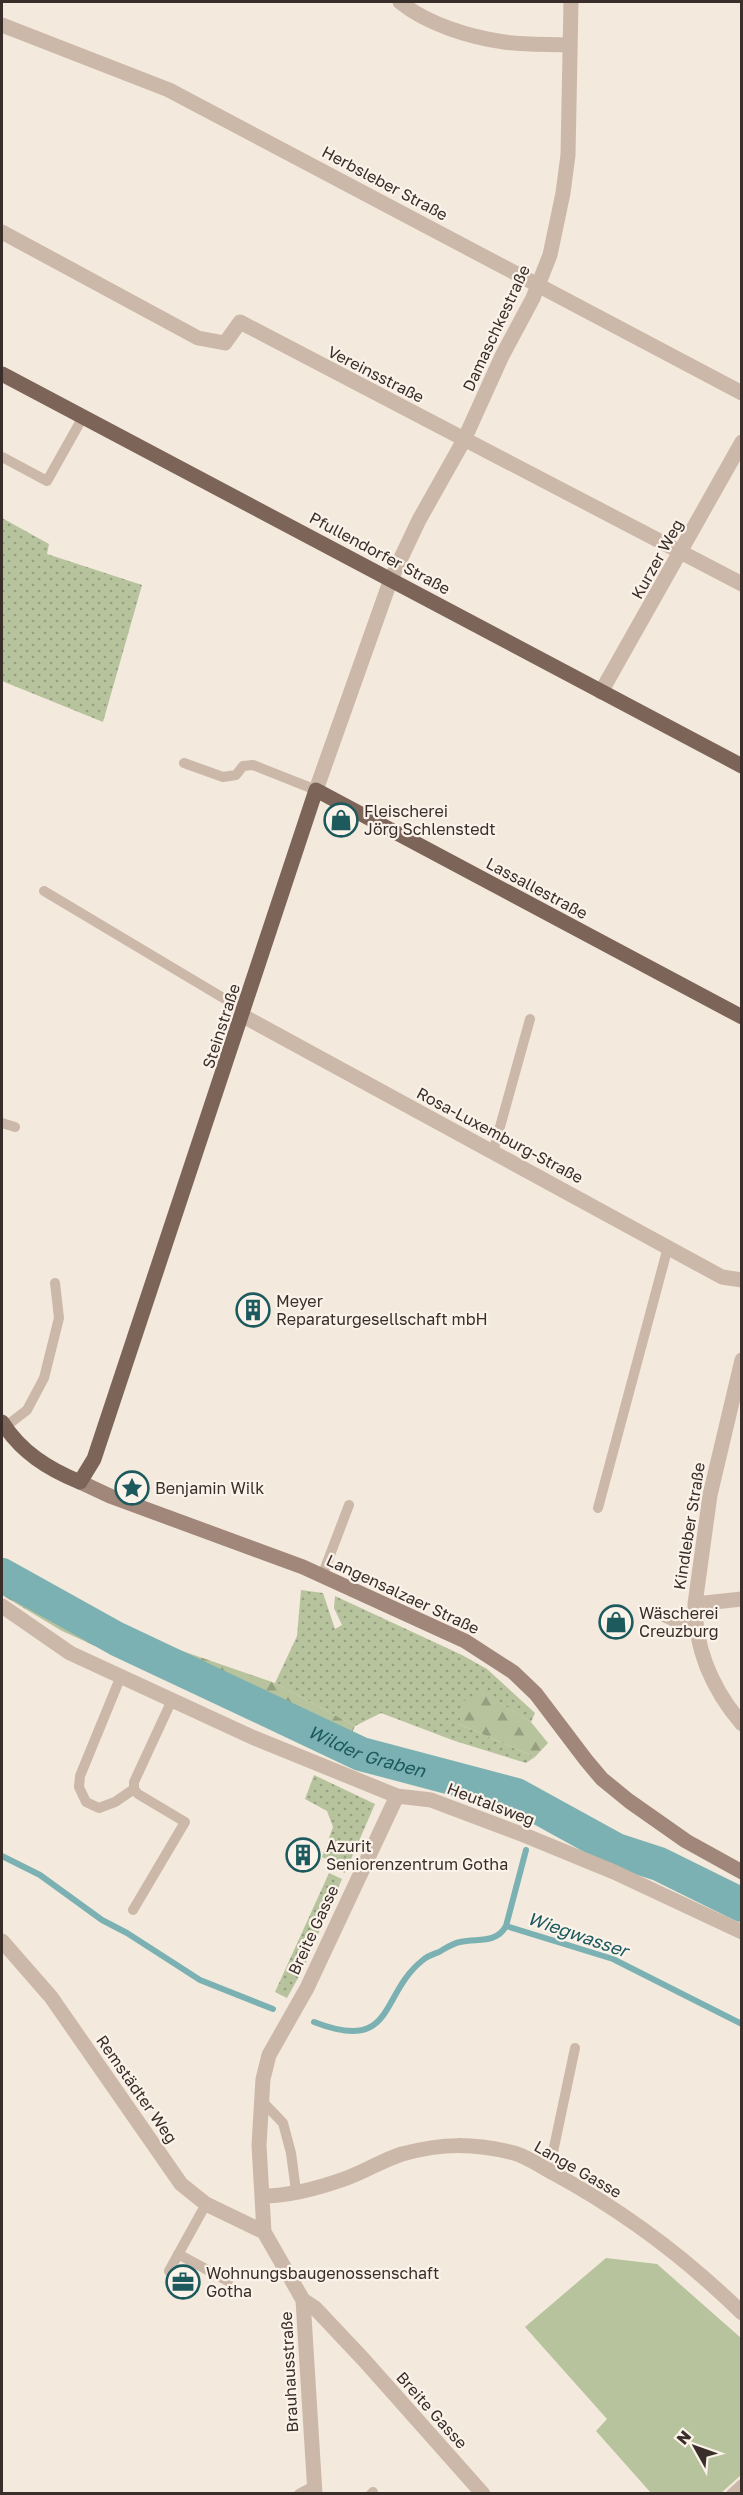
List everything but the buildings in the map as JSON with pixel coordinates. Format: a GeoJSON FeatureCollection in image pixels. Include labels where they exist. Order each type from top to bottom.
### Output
{"type":"FeatureCollection","features":[{"type":"Feature","properties":{"kind":"main road","name":"Pfullendorfer Straße"},"geometry":{"type":"LineString","coordinates":[[2,374],[741,766]]}},
{"type":"Feature","properties":{"kind":"main road","name":"Steinstraße"},"geometry":{"type":"LineString","coordinates":[[80,1482],[94,1459],[244,1014],[316,790]]}},
{"type":"Feature","properties":{"kind":"main road","name":"Lassallestraße"},"geometry":{"type":"LineString","coordinates":[[316,790],[741,1017]]}},
{"type":"Feature","properties":{"kind":"main road","name":"Langensalzaer Straße"},"geometry":{"type":"LineString","coordinates":[[3,1424],[27,1452],[44,1464],[80,1482]]}},
{"type":"Feature","properties":{"kind":"street"},"geometry":{"type":"LineString","coordinates":[[400,2],[432,20],[463,32],[505,42],[569,45]]}},
{"type":"Feature","properties":{"kind":"street","name":"Damaschkestraße"},"geometry":{"type":"LineString","coordinates":[[391,579],[419,520],[464,440],[550,255],[558,223],[568,155],[571,2]]}},
{"type":"Feature","properties":{"kind":"street","name":"Herbsleber Straße"},"geometry":{"type":"LineString","coordinates":[[2,25],[169,90],[741,393]]}},
{"type":"Feature","properties":{"kind":"street","name":"Vereinsstraße"},"geometry":{"type":"LineString","coordinates":[[2,232],[198,338],[225,343],[240,322],[741,584]]}},
{"type":"Feature","properties":{"kind":"street","name":"Kurzer Weg"},"geometry":{"type":"LineString","coordinates":[[601,692],[741,442]]}},
{"type":"Feature","properties":{"kind":"street","name":"Steinstraße"},"geometry":{"type":"LineString","coordinates":[[316,790],[391,579]]}},
{"type":"Feature","properties":{"kind":"street","name":"Rosa-Luxemburg-Straße"},"geometry":{"type":"LineString","coordinates":[[244,1014],[722,1277],[741,1280]]}},
{"type":"Feature","properties":{"kind":"street","name":"Kindleber Straße"},"geometry":{"type":"LineString","coordinates":[[741,1360],[710,1495],[695,1604],[695,1620],[703,1656],[723,1702],[741,1724]]}},
{"type":"Feature","properties":{"kind":"street","name":"Langensalzaer Straße"},"geometry":{"type":"LineString","coordinates":[[80,1482],[110,1496],[231,1539],[322,1576],[457,1637],[513,1672],[536,1694],[602,1779],[686,1841],[741,1872]]}},
{"type":"Feature","properties":{"kind":"street"},"geometry":{"type":"LineString","coordinates":[[695,1604],[741,1599]]}},
{"type":"Feature","properties":{"kind":"street","name":"Heutalsweg"},"geometry":{"type":"LineString","coordinates":[[2,1606],[70,1653],[252,1737],[396,1796],[431,1800],[524,1835],[614,1872],[741,1932]]}},
{"type":"Feature","properties":{"kind":"street","name":"Breite Gasse"},"geometry":{"type":"LineString","coordinates":[[262,2079],[269,2055],[307,1988],[396,1796]]}},
{"type":"Feature","properties":{"kind":"street","name":"Remstädter Weg"},"geometry":{"type":"LineString","coordinates":[[2,1941],[51,1997],[181,2184],[206,2204],[234,2220],[264,2232]]}},
{"type":"Feature","properties":{"kind":"street","name":"Brauhausstraße"},"geometry":{"type":"LineString","coordinates":[[262,2079],[259,2145],[264,2232],[303,2300],[314,2490]]}},
{"type":"Feature","properties":{"kind":"street","name":"Lange Gasse"},"geometry":{"type":"LineString","coordinates":[[263,2196],[278,2196],[346,2178],[400,2155],[439,2146],[464,2144],[517,2154],[642,2228],[717,2288],[741,2313]]}},
{"type":"Feature","properties":{"kind":"street","name":"Breite Gasse"},"geometry":{"type":"LineString","coordinates":[[303,2300],[315,2308],[364,2360],[483,2493]]}},
{"type":"Feature","properties":{"kind":"lane"},"geometry":{"type":"LineString","coordinates":[[2,457],[48,481],[83,417]]}},
{"type":"Feature","properties":{"kind":"lane"},"geometry":{"type":"LineString","coordinates":[[184,763],[223,777],[236,775],[243,766],[253,765],[316,790]]}},
{"type":"Feature","properties":{"kind":"lane"},"geometry":{"type":"LineString","coordinates":[[44,891],[244,1014]]}},
{"type":"Feature","properties":{"kind":"lane"},"geometry":{"type":"LineString","coordinates":[[493,1152],[530,1019]]}},
{"type":"Feature","properties":{"kind":"lane"},"geometry":{"type":"LineString","coordinates":[[2,1123],[15,1127]]}},
{"type":"Feature","properties":{"kind":"lane"},"geometry":{"type":"LineString","coordinates":[[598,1508],[668,1247]]}},
{"type":"Feature","properties":{"kind":"lane"},"geometry":{"type":"LineString","coordinates":[[3,1424],[27,1410],[44,1378],[59,1318],[55,1283]]}},
{"type":"Feature","properties":{"kind":"lane"},"geometry":{"type":"LineString","coordinates":[[322,1576],[349,1505]]}},
{"type":"Feature","properties":{"kind":"lane"},"geometry":{"type":"LineString","coordinates":[[651,1611],[674,1622],[695,1620]]}},
{"type":"Feature","properties":{"kind":"lane"},"geometry":{"type":"LineString","coordinates":[[121,1676],[86,1760],[79,1787],[86,1802],[99,1808],[115,1802],[134,1789]]}},
{"type":"Feature","properties":{"kind":"lane"},"geometry":{"type":"LineString","coordinates":[[133,1910],[185,1822],[138,1794],[134,1789],[134,1782],[172,1700]]}},
{"type":"Feature","properties":{"kind":"lane"},"geometry":{"type":"LineString","coordinates":[[549,2171],[575,2048]]}},
{"type":"Feature","properties":{"kind":"lane"},"geometry":{"type":"LineString","coordinates":[[261,2100],[283,2123],[291,2153],[296,2191]]}},
{"type":"Feature","properties":{"kind":"lane"},"geometry":{"type":"LineString","coordinates":[[169,2271],[206,2204]]}},
{"type":"Feature","properties":{"kind":"lane"},"geometry":{"type":"LineString","coordinates":[[178,2254],[228,2281]]}},
{"type":"Feature","properties":{"kind":"lane"},"geometry":{"type":"LineString","coordinates":[[731,2493],[741,2484]]}},
{"type":"Feature","properties":{"kind":"lane"},"geometry":{"type":"LineString","coordinates":[[299,2493],[314,2490]]}},
{"type":"Feature","properties":{"kind":"green space"},"geometry":{"type":"Polygon","coordinates":[[[2,518],[49,544],[47,554],[142,585],[103,722],[2,681],[2,518]]]}},
{"type":"Feature","properties":{"kind":"green space"},"geometry":{"type":"Polygon","coordinates":[[[2,1562],[116,1628],[275,1683],[355,1726],[341,1757],[62,1631],[2,1595],[2,1562]]]}},
{"type":"Feature","properties":{"kind":"green space"},"geometry":{"type":"Polygon","coordinates":[[[301,1590],[323,1593],[335,1629],[342,1625],[334,1608],[335,1596],[487,1669],[535,1713],[531,1722],[483,1693],[459,1724],[535,1757],[526,1763],[455,1741],[381,1713],[355,1726],[275,1683],[297,1636],[301,1590]]]}},
{"type":"Feature","properties":{"kind":"green space"},"geometry":{"type":"Polygon","coordinates":[[[484,1693],[531,1722],[548,1743],[535,1757],[459,1724],[464,1701],[484,1693]]]}},
{"type":"Feature","properties":{"kind":"green space"},"geometry":{"type":"Polygon","coordinates":[[[314,1775],[375,1804],[345,1873],[332,1867],[333,1862],[322,1857],[333,1827],[327,1811],[305,1799],[314,1775]]]}},
{"type":"Feature","properties":{"kind":"green space"},"geometry":{"type":"Polygon","coordinates":[[[329,1873],[342,1879],[303,1969],[287,1998],[275,1992],[329,1873]]]}},
{"type":"Feature","properties":{"kind":"green space"},"geometry":{"type":"Polygon","coordinates":[[[606,2258],[657,2264],[741,2338],[741,2475],[721,2493],[651,2493],[596,2431],[607,2419],[525,2327],[606,2258]]]}},
{"type":"Feature","properties":{"kind":"waterway","name":"Wilder Graben"},"geometry":{"type":"LineString","coordinates":[[2,1575],[117,1639],[361,1754],[516,1795],[616,1850],[659,1864],[742,1905]]}},
{"type":"Feature","properties":{"kind":"waterway","name":"Wiegwasser"},"geometry":{"type":"LineString","coordinates":[[526,1850],[506,1926],[613,1959],[742,2024]]}},
{"type":"Feature","properties":{"kind":"waterway"},"geometry":{"type":"LineString","coordinates":[[2,1856],[40,1875],[102,1920],[127,1933],[200,1980],[273,2009]]}},
{"type":"Feature","properties":{"kind":"waterway"},"geometry":{"type":"LineString","coordinates":[[314,2022],[340,2030],[359,2031],[373,2025],[383,2016],[409,1974],[425,1959],[457,1943],[497,1936],[506,1926]]}},
{"type":"Feature","properties":{"kind":"place","name":"Fleischerei Jörg Schlenstedt"},"geometry":{"type":"Point","coordinates":[341,820]}},
{"type":"Feature","properties":{"kind":"place","name":"Meyer Reparaturgesellschaft mbH"},"geometry":{"type":"Point","coordinates":[253,1310]}},
{"type":"Feature","properties":{"kind":"place","name":"Benjamin Wilk"},"geometry":{"type":"Point","coordinates":[132,1488]}},
{"type":"Feature","properties":{"kind":"place","name":"Wäscherei Creuzburg"},"geometry":{"type":"Point","coordinates":[616,1622]}},
{"type":"Feature","properties":{"kind":"place","name":"Azurit Seniorenzentrum Gotha"},"geometry":{"type":"Point","coordinates":[303,1855]}},
{"type":"Feature","properties":{"kind":"place","name":"Wohnungsbaugenossenschaft Gotha"},"geometry":{"type":"Point","coordinates":[183,2282]}}]}
